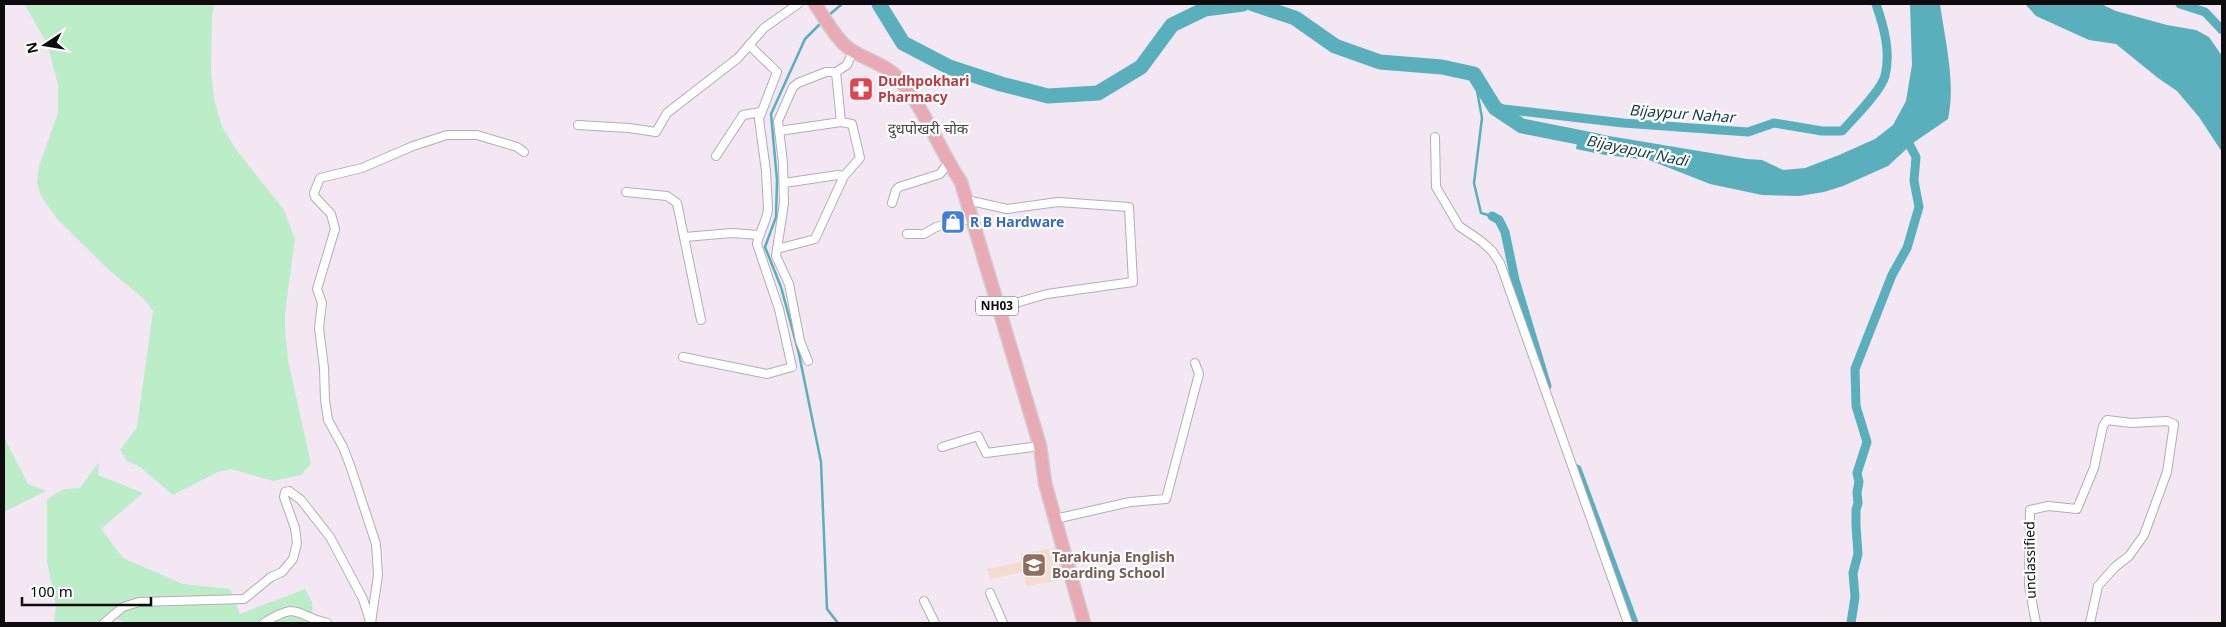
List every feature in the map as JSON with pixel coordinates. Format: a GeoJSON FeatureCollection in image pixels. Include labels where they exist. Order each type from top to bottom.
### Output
{"type":"FeatureCollection","features":[{"type":"Feature","properties":{"kind":"main road","name":"NH03"},"geometry":{"type":"LineString","coordinates":[[815,4],[835,34],[853,51],[896,77],[940,143],[948,163],[961,182],[1040,446],[1045,483],[1084,623]]}},
{"type":"Feature","properties":{"kind":"street"},"geometry":{"type":"LineString","coordinates":[[578,125],[629,128],[656,132],[667,113],[738,58],[764,28],[798,4]]}},
{"type":"Feature","properties":{"kind":"street"},"geometry":{"type":"LineString","coordinates":[[683,357],[767,374],[792,367],[779,309],[758,253],[757,244],[758,235],[768,216],[766,171],[759,119],[760,112],[777,72],[749,45]]}},
{"type":"Feature","properties":{"kind":"street"},"geometry":{"type":"LineString","coordinates":[[808,361],[800,341],[789,284],[776,256],[784,204],[784,183],[778,121],[798,82],[826,72],[836,72],[847,66],[853,51]]}},
{"type":"Feature","properties":{"kind":"street"},"geometry":{"type":"LineString","coordinates":[[836,72],[841,122]]}},
{"type":"Feature","properties":{"kind":"street"},"geometry":{"type":"LineString","coordinates":[[716,156],[743,115],[760,112]]}},
{"type":"Feature","properties":{"kind":"street"},"geometry":{"type":"LineString","coordinates":[[777,249],[815,239],[844,176],[860,158],[852,124],[841,122],[779,131]]}},
{"type":"Feature","properties":{"kind":"street"},"geometry":{"type":"LineString","coordinates":[[370,623],[378,574],[376,544],[352,468],[328,420],[319,328],[322,303],[317,289],[335,229],[331,214],[315,197],[314,190],[320,178],[362,168],[444,135],[477,135],[516,146],[524,152]]}},
{"type":"Feature","properties":{"kind":"street"},"geometry":{"type":"LineString","coordinates":[[1435,137],[1436,188],[1458,226],[1482,241],[1500,263],[1628,623]]}},
{"type":"Feature","properties":{"kind":"street"},"geometry":{"type":"LineString","coordinates":[[892,203],[896,190],[899,187],[940,174],[948,163]]}},
{"type":"Feature","properties":{"kind":"street"},"geometry":{"type":"LineString","coordinates":[[784,183],[838,175],[844,176]]}},
{"type":"Feature","properties":{"kind":"street"},"geometry":{"type":"LineString","coordinates":[[626,192],[667,196],[676,201],[701,320]]}},
{"type":"Feature","properties":{"kind":"street"},"geometry":{"type":"LineString","coordinates":[[967,200],[1007,209],[1058,202],[1129,207],[1133,282],[1047,294],[998,308]]}},
{"type":"Feature","properties":{"kind":"street"},"geometry":{"type":"LineString","coordinates":[[907,234],[924,234],[936,227],[972,218]]}},
{"type":"Feature","properties":{"kind":"street"},"geometry":{"type":"LineString","coordinates":[[685,237],[732,233],[758,235]]}},
{"type":"Feature","properties":{"kind":"street"},"geometry":{"type":"LineString","coordinates":[[1055,519],[1130,502],[1166,499],[1199,374],[1195,364]]}},
{"type":"Feature","properties":{"kind":"street","name":"unclassified"},"geometry":{"type":"LineString","coordinates":[[2036,623],[2029,586],[2030,510],[2048,506],[2077,509],[2094,468],[2106,420],[2131,423],[2167,421],[2174,424],[2167,472],[2144,535],[2129,556],[2115,567],[2098,586],[2090,623]]}},
{"type":"Feature","properties":{"kind":"street"},"geometry":{"type":"LineString","coordinates":[[942,447],[978,436],[986,453],[1040,446]]}},
{"type":"Feature","properties":{"kind":"street"},"geometry":{"type":"LineString","coordinates":[[104,623],[123,607],[139,602],[244,599],[271,577],[282,572],[293,559],[297,543],[295,528],[284,497],[285,492],[289,490],[301,500],[330,537],[363,599],[370,623]]}},
{"type":"Feature","properties":{"kind":"street"},"geometry":{"type":"LineString","coordinates":[[990,593],[1003,623]]}},
{"type":"Feature","properties":{"kind":"street"},"geometry":{"type":"LineString","coordinates":[[924,600],[935,623]]}},
{"type":"Feature","properties":{"kind":"street"},"geometry":{"type":"LineString","coordinates":[[264,623],[289,611],[302,612],[327,623]]}},
{"type":"Feature","properties":{"kind":"shaded area","name":"Tarakunja English Boarding School"},"geometry":{"type":"Polygon","coordinates":[[[1060,547],[1066,580],[1026,586],[1024,572],[990,579],[987,569],[1021,562],[1021,554],[1060,547]]]}},
{"type":"Feature","properties":{"kind":"green space"},"geometry":{"type":"Polygon","coordinates":[[[24,4],[215,4],[212,15],[211,70],[214,99],[222,127],[238,152],[284,210],[295,239],[285,313],[285,329],[288,360],[311,464],[301,475],[273,481],[231,469],[218,472],[173,495],[140,467],[127,461],[120,450],[137,427],[153,311],[144,299],[109,270],[58,220],[41,196],[37,182],[39,166],[58,113],[58,84],[47,43],[24,4]]]}},
{"type":"Feature","properties":{"kind":"green space"},"geometry":{"type":"Polygon","coordinates":[[[4,437],[28,484],[46,491],[4,512],[4,437]]]}},
{"type":"Feature","properties":{"kind":"green space"},"geometry":{"type":"Polygon","coordinates":[[[99,462],[98,475],[143,493],[101,529],[123,558],[183,584],[230,589],[240,614],[305,589],[312,602],[313,623],[124,623],[112,615],[108,623],[54,623],[56,605],[47,561],[47,499],[64,489],[80,488],[99,462]]]}},
{"type":"Feature","properties":{"kind":"water"},"geometry":{"type":"Polygon","coordinates":[[[1910,4],[1940,4],[1950,76],[1951,91],[1948,119],[1913,143],[1888,166],[1843,186],[1824,192],[1799,196],[1762,195],[1710,184],[1649,160],[1605,155],[1576,149],[1579,131],[1762,160],[1783,170],[1805,168],[1839,155],[1875,139],[1893,125],[1906,101],[1912,65],[1910,4]]]}},
{"type":"Feature","properties":{"kind":"water"},"geometry":{"type":"Polygon","coordinates":[[[2025,4],[2101,4],[2116,11],[2167,25],[2196,30],[2209,37],[2222,56],[2222,152],[2199,117],[2177,91],[2116,44],[2089,40],[2036,16],[2025,4]]]}},
{"type":"Feature","properties":{"kind":"waterway"},"geometry":{"type":"LineString","coordinates":[[829,15],[842,4]]}},
{"type":"Feature","properties":{"kind":"waterway","name":"Bijayapur Nadi"},"geometry":{"type":"LineString","coordinates":[[879,4],[903,43],[949,67],[1001,84],[1048,96],[1098,93],[1141,67],[1172,25],[1205,9],[1243,4]]}},
{"type":"Feature","properties":{"kind":"waterway","name":"Bijayapur Nadi"},"geometry":{"type":"LineString","coordinates":[[1253,4],[1295,18],[1335,46],[1380,62],[1442,67],[1474,74],[1495,108],[1522,126],[1598,141]]}},
{"type":"Feature","properties":{"kind":"waterway","name":"Bijaypur Nahar"},"geometry":{"type":"LineString","coordinates":[[1495,108],[1623,123],[1748,132],[1774,123],[1822,131],[1842,131],[1873,97],[1885,76],[1887,49],[1876,4]]}},
{"type":"Feature","properties":{"kind":"waterway","name":"Bijaypur Nahar"},"geometry":{"type":"LineString","coordinates":[[2180,4],[2205,12],[2222,30]]}},
{"type":"Feature","properties":{"kind":"waterway"},"geometry":{"type":"LineString","coordinates":[[821,23],[805,39],[771,114],[777,180],[776,217],[765,247],[781,287],[799,354],[821,462],[827,609],[838,623]]}},
{"type":"Feature","properties":{"kind":"waterway"},"geometry":{"type":"LineString","coordinates":[[1474,74],[1482,118],[1474,183],[1481,213],[1492,216]]}},
{"type":"Feature","properties":{"kind":"waterway"},"geometry":{"type":"LineString","coordinates":[[1851,623],[1855,597],[1853,573],[1858,554],[1856,510],[1859,482],[1857,473],[1867,442],[1856,406],[1855,369],[1892,275],[1907,248],[1919,207],[1914,181],[1916,157],[1905,136]]}},
{"type":"Feature","properties":{"kind":"waterway"},"geometry":{"type":"LineString","coordinates":[[1492,216],[1499,220],[1505,232],[1515,280],[1547,386]]}},
{"type":"Feature","properties":{"kind":"waterway"},"geometry":{"type":"LineString","coordinates":[[1577,469],[1634,623]]}},
{"type":"Feature","properties":{"kind":"place","name":"Dudhpokhari Pharmacy"},"geometry":{"type":"Point","coordinates":[861,89]}},
{"type":"Feature","properties":{"kind":"place","name":"R B Hardware"},"geometry":{"type":"Point","coordinates":[953,222]}},
{"type":"Feature","properties":{"kind":"place","name":"Tarakunja English Boarding School"},"geometry":{"type":"Point","coordinates":[1034,565]}},
{"type":"Feature","properties":{"kind":"district","name":"दुधपोखरी चोक"},"geometry":{"type":"Point","coordinates":[928,129]}}]}
